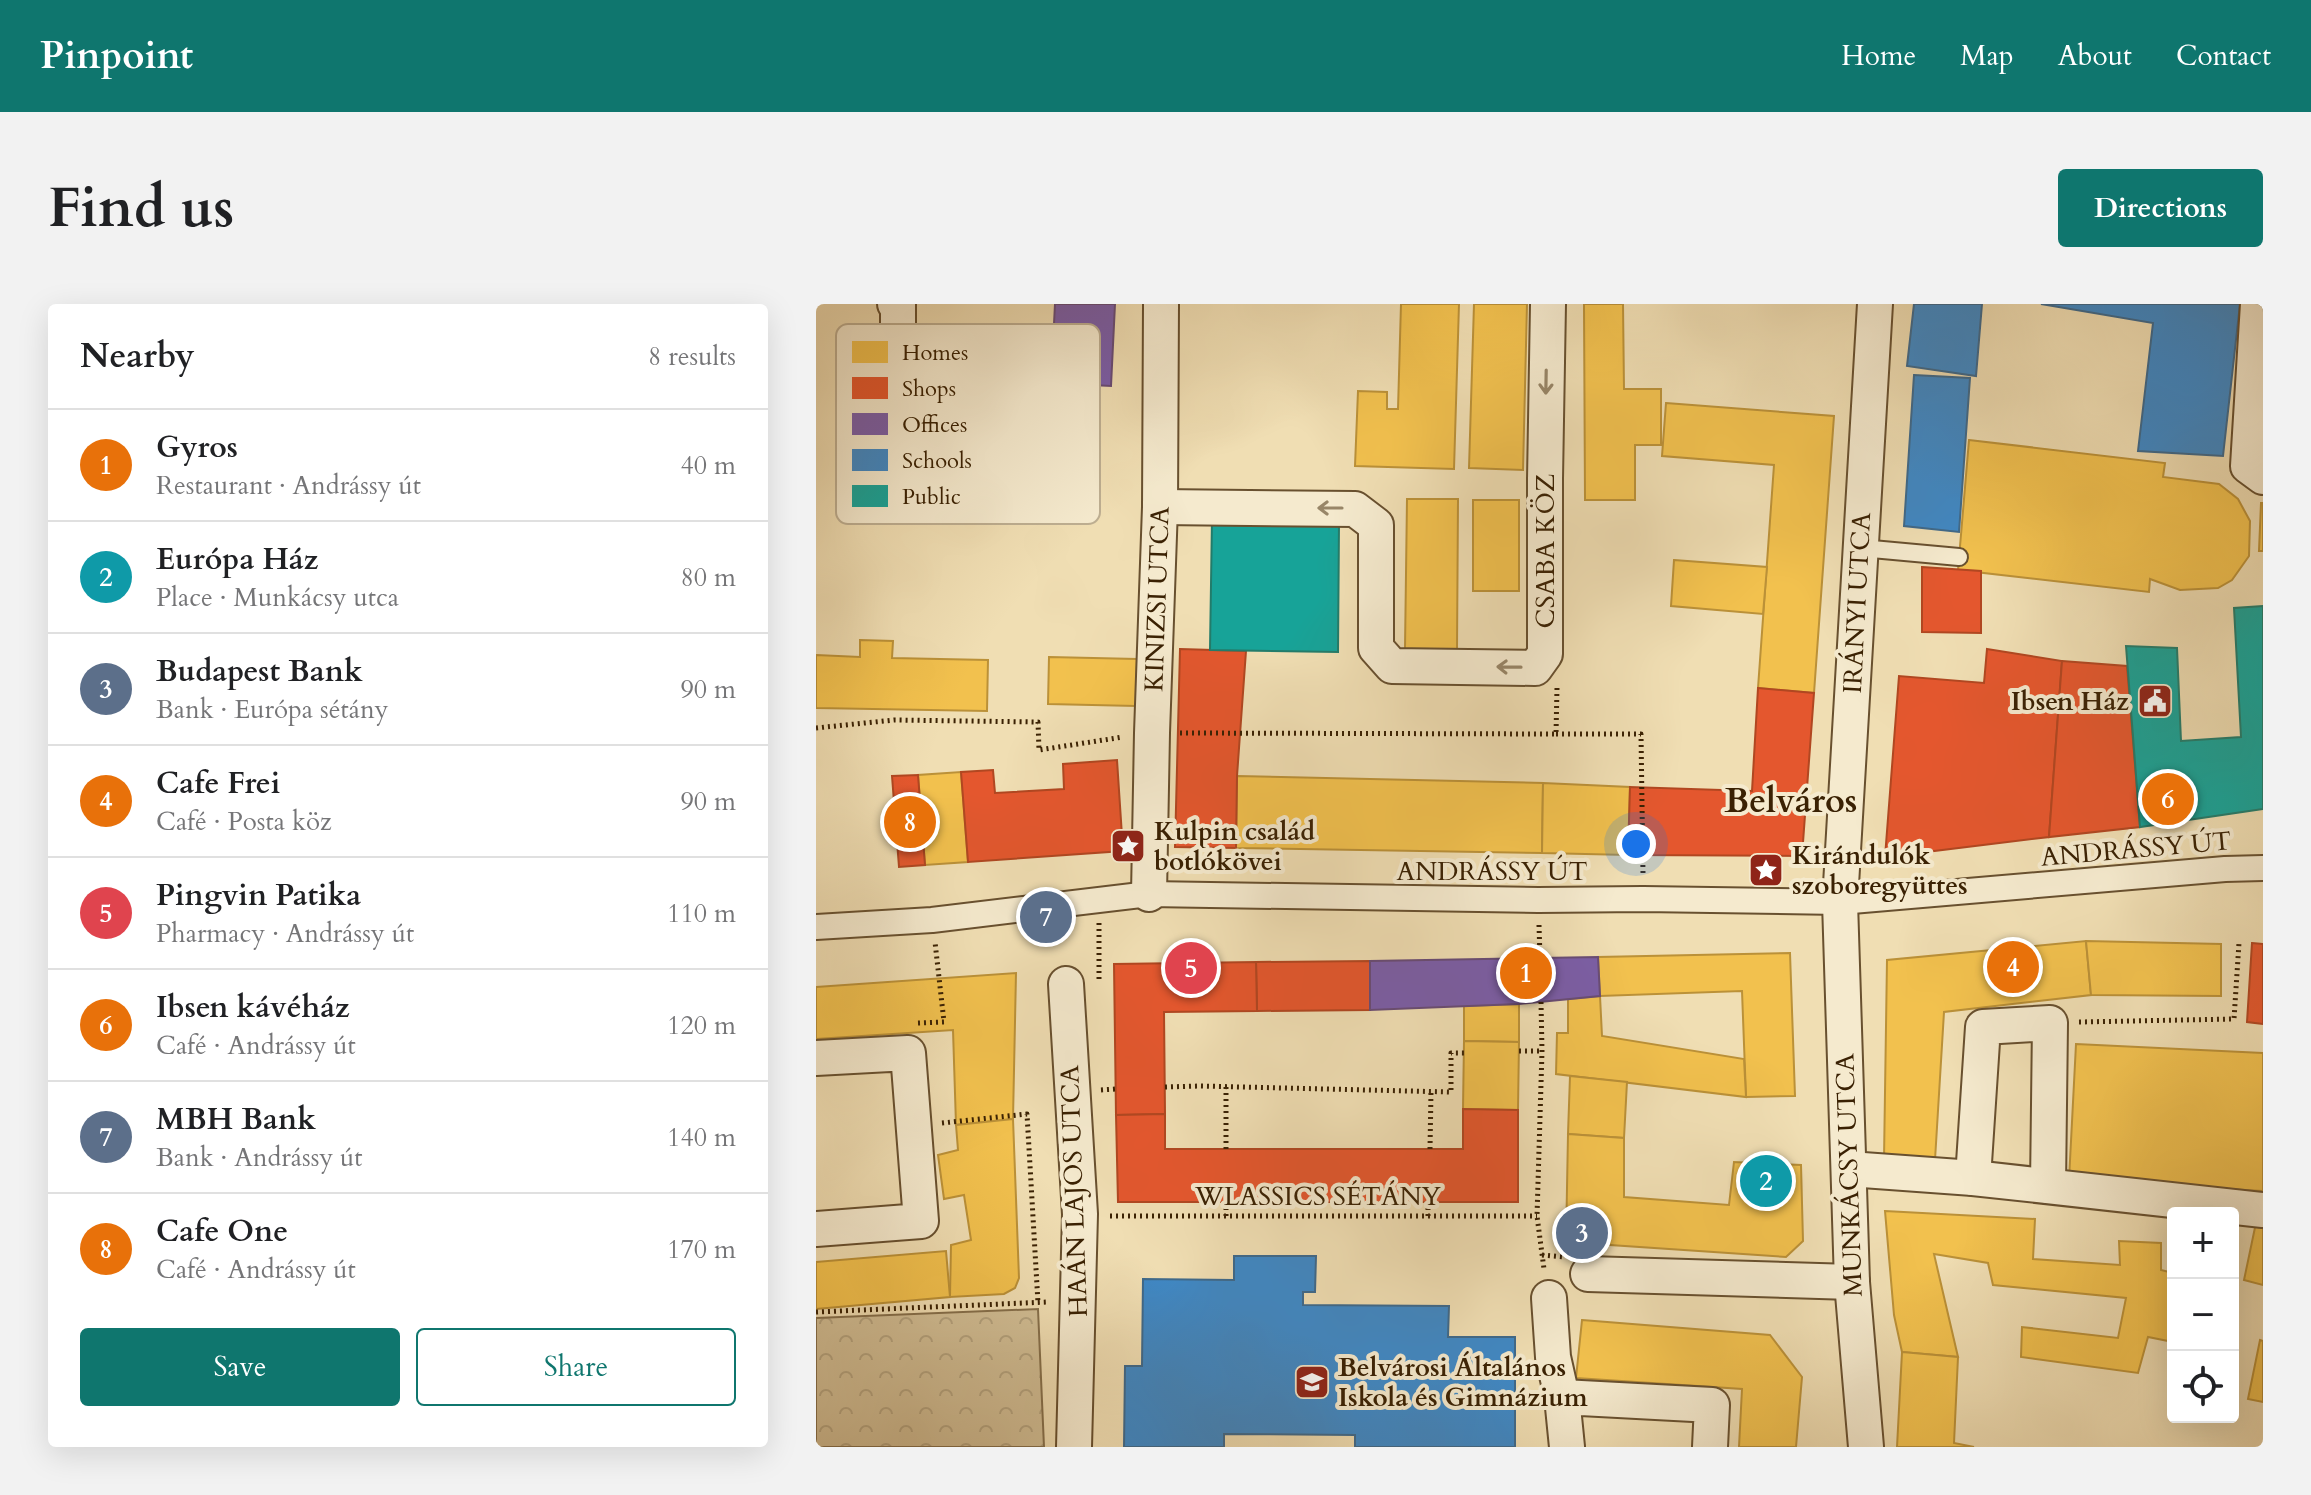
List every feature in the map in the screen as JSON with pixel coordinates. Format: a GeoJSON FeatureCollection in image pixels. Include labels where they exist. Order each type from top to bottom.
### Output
{"type":"FeatureCollection","features":[{"type":"Feature","properties":{"kind":"street"},"geometry":{"type":"LineString","coordinates":[[895,304],[898,304],[898,324]]}},
{"type":"Feature","properties":{"kind":"street","name":"KINIZSI UTCA"},"geometry":{"type":"LineString","coordinates":[[1149,894],[1160,507],[1161,304]]}},
{"type":"Feature","properties":{"kind":"street","name":"CSABA KÖZ"},"geometry":{"type":"LineString","coordinates":[[1160,507],[1355,509],[1376,525],[1376,648],[1392,666],[1535,668],[1545,654],[1548,304]]}},
{"type":"Feature","properties":{"kind":"street","name":"IRÁNYI UTCA"},"geometry":{"type":"LineString","coordinates":[[1840,902],[1875,304]]}},
{"type":"Feature","properties":{"kind":"street"},"geometry":{"type":"LineString","coordinates":[[2258,304],[2248,466],[2263,477]]}},
{"type":"Feature","properties":{"kind":"street","name":"ANDRÁSSY ÚT"},"geometry":{"type":"LineString","coordinates":[[816,927],[932,920],[1149,894],[1840,902],[2263,868]]}},
{"type":"Feature","properties":{"kind":"street","name":"MUNKÁCSY UTCA"},"geometry":{"type":"LineString","coordinates":[[1840,902],[1852,1282],[1866,1447]]}},
{"type":"Feature","properties":{"kind":"street","name":"HAÁN LAJOS UTCA"},"geometry":{"type":"LineString","coordinates":[[1066,984],[1080,1214],[1074,1447]]}},
{"type":"Feature","properties":{"kind":"street"},"geometry":{"type":"LineString","coordinates":[[1973,1178],[1983,1027],[2050,1023],[2048,1186]]}},
{"type":"Feature","properties":{"kind":"street"},"geometry":{"type":"LineString","coordinates":[[816,1058],[908,1053],[921,1221],[816,1229]]}},
{"type":"Feature","properties":{"kind":"street"},"geometry":{"type":"LineString","coordinates":[[1849,1169],[1973,1178],[2263,1210]]}},
{"type":"Feature","properties":{"kind":"street"},"geometry":{"type":"LineString","coordinates":[[1580,1266],[1852,1282]]}},
{"type":"Feature","properties":{"kind":"street"},"geometry":{"type":"LineString","coordinates":[[1549,1298],[1553,1357],[1562,1397],[1567,1447]]}},
{"type":"Feature","properties":{"kind":"street"},"geometry":{"type":"LineString","coordinates":[[1562,1397],[1712,1405],[1710,1447]]}},
{"type":"Feature","properties":{"kind":"lane"},"geometry":{"type":"LineString","coordinates":[[1861,548],[1959,557]]}},
{"type":"Feature","properties":{"kind":"path"},"geometry":{"type":"LineString","coordinates":[[1556,734],[1557,686]]}},
{"type":"Feature","properties":{"kind":"path"},"geometry":{"type":"LineString","coordinates":[[816,728],[894,720],[1038,722],[1039,750],[1152,733],[1641,734],[1643,899]]}},
{"type":"Feature","properties":{"kind":"path"},"geometry":{"type":"LineString","coordinates":[[910,1023],[944,1022],[932,920]]}},
{"type":"Feature","properties":{"kind":"path"},"geometry":{"type":"LineString","coordinates":[[2050,1023],[2234,1019],[2239,943]]}},
{"type":"Feature","properties":{"kind":"path"},"geometry":{"type":"LineString","coordinates":[[1541,1002],[1537,1216],[1542,1255],[1580,1266]]}},
{"type":"Feature","properties":{"kind":"path"},"geometry":{"type":"LineString","coordinates":[[1519,1051],[1542,1051]]}},
{"type":"Feature","properties":{"kind":"path"},"geometry":{"type":"LineString","coordinates":[[1165,1087],[1451,1092],[1451,1053],[1464,1053]]}},
{"type":"Feature","properties":{"kind":"path"},"geometry":{"type":"LineString","coordinates":[[1226,1087],[1226,1149]]}},
{"type":"Feature","properties":{"kind":"path"},"geometry":{"type":"LineString","coordinates":[[1099,1090],[1116,1089]]}},
{"type":"Feature","properties":{"kind":"path"},"geometry":{"type":"LineString","coordinates":[[1430,1149],[1431,1092]]}},
{"type":"Feature","properties":{"kind":"path"},"geometry":{"type":"LineString","coordinates":[[816,1312],[1038,1303],[1027,1114],[938,1123]]}},
{"type":"Feature","properties":{"kind":"path"},"geometry":{"type":"LineString","coordinates":[[1226,1203],[1226,1216]]}},
{"type":"Feature","properties":{"kind":"path"},"geometry":{"type":"LineString","coordinates":[[1428,1203],[1428,1216]]}},
{"type":"Feature","properties":{"kind":"path","name":"WLASSICS SÉTÁNY"},"geometry":{"type":"LineString","coordinates":[[1099,1216],[1537,1216]]}},
{"type":"Feature","properties":{"kind":"green space"},"geometry":{"type":"Polygon","coordinates":[[[1038,1309],[1044,1447],[816,1447],[816,1318],[1038,1309]]]}},
{"type":"Feature","properties":{"kind":"building: Homes"},"geometry":{"type":"Polygon","coordinates":[[[1401,304],[1459,304],[1454,469],[1355,466],[1358,391],[1387,392],[1387,409],[1398,409],[1401,304]]]}},
{"type":"Feature","properties":{"kind":"building: Homes"},"geometry":{"type":"Polygon","coordinates":[[[1474,304],[1527,304],[1523,470],[1469,468],[1474,304]]]}},
{"type":"Feature","properties":{"kind":"building: Homes"},"geometry":{"type":"Polygon","coordinates":[[[1584,304],[1623,304],[1624,389],[1661,389],[1661,445],[1635,445],[1635,500],[1585,500],[1584,304]]]}},
{"type":"Feature","properties":{"kind":"building: Homes"},"geometry":{"type":"Polygon","coordinates":[[[1666,403],[1834,416],[1814,693],[1758,688],[1774,465],[1662,456],[1666,403]]]}},
{"type":"Feature","properties":{"kind":"building: Homes"},"geometry":{"type":"Polygon","coordinates":[[[1969,440],[2165,463],[2163,477],[2219,484],[2238,499],[2250,521],[2249,556],[2232,580],[2218,588],[2180,590],[2150,579],[2149,592],[1958,570],[1969,440]]]}},
{"type":"Feature","properties":{"kind":"building: Homes"},"geometry":{"type":"Polygon","coordinates":[[[1407,499],[1458,499],[1457,649],[1405,649],[1407,499]]]}},
{"type":"Feature","properties":{"kind":"building: Homes"},"geometry":{"type":"Polygon","coordinates":[[[1473,500],[1519,500],[1519,591],[1473,591],[1473,500]]]}},
{"type":"Feature","properties":{"kind":"building: Homes"},"geometry":{"type":"Polygon","coordinates":[[[2261,503],[2263,551],[2259,551],[2261,503]]]}},
{"type":"Feature","properties":{"kind":"building: Homes"},"geometry":{"type":"Polygon","coordinates":[[[1674,560],[1767,567],[1763,614],[1671,606],[1674,560]]]}},
{"type":"Feature","properties":{"kind":"building: Homes"},"geometry":{"type":"Polygon","coordinates":[[[860,640],[893,641],[892,658],[988,660],[987,711],[816,708],[816,655],[860,657],[860,640]]]}},
{"type":"Feature","properties":{"kind":"building: Homes"},"geometry":{"type":"Polygon","coordinates":[[[1049,657],[1137,659],[1136,706],[1048,704],[1049,657]]]}},
{"type":"Feature","properties":{"kind":"building: Homes"},"geometry":{"type":"Polygon","coordinates":[[[961,772],[968,862],[925,865],[918,775],[961,772]]]}},
{"type":"Feature","properties":{"kind":"building: Homes"},"geometry":{"type":"Polygon","coordinates":[[[1237,776],[1543,783],[1542,853],[1236,848],[1237,776]]]}},
{"type":"Feature","properties":{"kind":"building: Homes"},"geometry":{"type":"Polygon","coordinates":[[[1543,783],[1630,787],[1628,855],[1542,853],[1543,783]]]}},
{"type":"Feature","properties":{"kind":"building: Homes"},"geometry":{"type":"Polygon","coordinates":[[[2086,941],[2091,995],[1944,1012],[1935,1160],[1884,1159],[1887,960],[2086,941]]]}},
{"type":"Feature","properties":{"kind":"building: Homes"},"geometry":{"type":"Polygon","coordinates":[[[2086,941],[2221,944],[2221,996],[2091,995],[2086,941]]]}},
{"type":"Feature","properties":{"kind":"building: Homes"},"geometry":{"type":"Polygon","coordinates":[[[1790,953],[1795,1096],[1746,1097],[1742,991],[1600,996],[1598,957],[1790,953]]]}},
{"type":"Feature","properties":{"kind":"building: Homes"},"geometry":{"type":"Polygon","coordinates":[[[1016,973],[1013,1119],[956,1125],[953,1030],[816,1039],[816,987],[1016,973]]]}},
{"type":"Feature","properties":{"kind":"building: Homes"},"geometry":{"type":"Polygon","coordinates":[[[1600,996],[1602,1036],[1744,1059],[1746,1097],[1556,1074],[1557,1033],[1568,1033],[1568,999],[1600,996]]]}},
{"type":"Feature","properties":{"kind":"building: Homes"},"geometry":{"type":"Polygon","coordinates":[[[1519,1004],[1519,1042],[1464,1041],[1464,1006],[1519,1004]]]}},
{"type":"Feature","properties":{"kind":"building: Homes"},"geometry":{"type":"Polygon","coordinates":[[[1464,1041],[1519,1042],[1518,1110],[1463,1109],[1464,1041]]]}},
{"type":"Feature","properties":{"kind":"building: Homes"},"geometry":{"type":"Polygon","coordinates":[[[2076,1044],[2263,1053],[2263,1191],[2069,1180],[2076,1044]]]}},
{"type":"Feature","properties":{"kind":"building: Homes"},"geometry":{"type":"Polygon","coordinates":[[[1570,1076],[1627,1082],[1624,1138],[1568,1134],[1570,1076]]]}},
{"type":"Feature","properties":{"kind":"building: Homes"},"geometry":{"type":"Polygon","coordinates":[[[1013,1119],[1019,1278],[1015,1288],[1004,1294],[950,1297],[951,1245],[971,1240],[964,1195],[944,1199],[938,1155],[958,1150],[956,1125],[1013,1119]]]}},
{"type":"Feature","properties":{"kind":"building: Homes"},"geometry":{"type":"Polygon","coordinates":[[[1568,1134],[1624,1138],[1624,1197],[1729,1205],[1734,1162],[1801,1165],[1803,1241],[1786,1257],[1566,1242],[1568,1134]]]}},
{"type":"Feature","properties":{"kind":"building: Homes"},"geometry":{"type":"Polygon","coordinates":[[[1885,1211],[2035,1219],[2033,1259],[2120,1265],[2119,1241],[2161,1243],[2161,1270],[2167,1272],[2167,1341],[2148,1337],[2138,1373],[2021,1357],[2022,1327],[2118,1338],[2126,1298],[1993,1285],[1988,1263],[1934,1254],[1958,1357],[1902,1352],[1894,1315],[1885,1211]]]}},
{"type":"Feature","properties":{"kind":"building: Homes"},"geometry":{"type":"Polygon","coordinates":[[[2257,1218],[2263,1219],[2263,1285],[2244,1280],[2257,1218]]]}},
{"type":"Feature","properties":{"kind":"building: Homes"},"geometry":{"type":"Polygon","coordinates":[[[946,1251],[950,1297],[816,1309],[816,1262],[946,1251]]]}},
{"type":"Feature","properties":{"kind":"building: Homes"},"geometry":{"type":"Polygon","coordinates":[[[1582,1320],[1770,1335],[1802,1377],[1796,1447],[1739,1447],[1742,1389],[1576,1378],[1582,1320]]]}},
{"type":"Feature","properties":{"kind":"building: Homes"},"geometry":{"type":"Polygon","coordinates":[[[2260,1340],[2263,1341],[2263,1402],[2248,1399],[2260,1340]]]}},
{"type":"Feature","properties":{"kind":"building: Homes"},"geometry":{"type":"Polygon","coordinates":[[[1902,1352],[1958,1357],[1954,1443],[1974,1447],[1897,1447],[1902,1352]]]}},
{"type":"Feature","properties":{"kind":"building: Shops"},"geometry":{"type":"Polygon","coordinates":[[[1922,567],[1981,571],[1981,633],[1922,632],[1922,567]]]}},
{"type":"Feature","properties":{"kind":"building: Shops"},"geometry":{"type":"Polygon","coordinates":[[[1180,649],[1246,651],[1237,776],[1236,848],[1175,847],[1180,649]]]}},
{"type":"Feature","properties":{"kind":"building: Shops"},"geometry":{"type":"Polygon","coordinates":[[[1987,649],[2062,661],[2049,837],[1885,857],[1899,676],[1984,683],[1987,649]]]}},
{"type":"Feature","properties":{"kind":"building: Shops"},"geometry":{"type":"Polygon","coordinates":[[[2062,661],[2127,666],[2140,827],[2049,837],[2062,661]]]}},
{"type":"Feature","properties":{"kind":"building: Shops"},"geometry":{"type":"Polygon","coordinates":[[[1758,688],[1814,693],[1802,856],[1628,855],[1630,787],[1752,791],[1758,688]]]}},
{"type":"Feature","properties":{"kind":"building: Shops"},"geometry":{"type":"Polygon","coordinates":[[[1117,760],[1123,851],[968,862],[961,772],[993,770],[995,793],[1064,789],[1063,764],[1117,760]]]}},
{"type":"Feature","properties":{"kind":"building: Shops"},"geometry":{"type":"Polygon","coordinates":[[[918,775],[925,865],[899,867],[892,776],[918,775]]]}},
{"type":"Feature","properties":{"kind":"building: Shops"},"geometry":{"type":"Polygon","coordinates":[[[2252,943],[2263,944],[2263,1024],[2247,1022],[2252,943]]]}},
{"type":"Feature","properties":{"kind":"building: Shops"},"geometry":{"type":"Polygon","coordinates":[[[1370,961],[1370,1010],[1257,1011],[1256,962],[1370,961]]]}},
{"type":"Feature","properties":{"kind":"building: Shops"},"geometry":{"type":"Polygon","coordinates":[[[1256,962],[1257,1011],[1164,1012],[1165,1114],[1116,1115],[1114,964],[1256,962]]]}},
{"type":"Feature","properties":{"kind":"building: Shops"},"geometry":{"type":"Polygon","coordinates":[[[1463,1109],[1518,1110],[1518,1202],[1118,1202],[1116,1115],[1165,1114],[1165,1149],[1463,1149],[1463,1109]]]}},
{"type":"Feature","properties":{"kind":"building: Offices"},"geometry":{"type":"Polygon","coordinates":[[[1055,304],[1115,304],[1111,386],[1100,385],[1100,324],[1054,324],[1055,304]]]}},
{"type":"Feature","properties":{"kind":"building: Offices"},"geometry":{"type":"Polygon","coordinates":[[[1598,957],[1600,996],[1519,1004],[1370,1010],[1370,961],[1598,957]]]}},
{"type":"Feature","properties":{"kind":"building: Schools"},"geometry":{"type":"Polygon","coordinates":[[[1914,304],[1982,304],[1976,376],[1907,366],[1914,304]]]}},
{"type":"Feature","properties":{"kind":"building: Schools"},"geometry":{"type":"Polygon","coordinates":[[[2041,304],[2240,304],[2223,456],[2138,451],[2153,323],[2041,304]]]}},
{"type":"Feature","properties":{"kind":"building: Schools"},"geometry":{"type":"Polygon","coordinates":[[[1914,375],[1970,378],[1959,532],[1904,526],[1914,375]]]}},
{"type":"Feature","properties":{"kind":"building: Schools","name":"Belvárosi Általános Iskola és Gimnázium"},"geometry":{"type":"Polygon","coordinates":[[[1234,1256],[1316,1256],[1315,1292],[1303,1292],[1303,1305],[1449,1306],[1448,1337],[1515,1337],[1515,1447],[1355,1447],[1355,1435],[1224,1434],[1224,1447],[1124,1447],[1125,1366],[1142,1366],[1143,1279],[1234,1280],[1234,1256]]]}},
{"type":"Feature","properties":{"kind":"building: Public"},"geometry":{"type":"Polygon","coordinates":[[[1212,519],[1339,522],[1338,652],[1210,650],[1212,519]]]}},
{"type":"Feature","properties":{"kind":"building: Public","name":"Ibsen Ház"},"geometry":{"type":"Polygon","coordinates":[[[2263,606],[2263,809],[2140,827],[2126,646],[2177,648],[2181,741],[2241,737],[2234,608],[2263,606]]]}},
{"type":"Feature","properties":{"kind":"place","name":"Ibsen Ház"},"geometry":{"type":"Point","coordinates":[2155,701]}},
{"type":"Feature","properties":{"kind":"place","name":"Ibsen kávéház"},"geometry":{"type":"Point","coordinates":[2168,799]}},
{"type":"Feature","properties":{"kind":"place","name":"Cafe One"},"geometry":{"type":"Point","coordinates":[910,822]}},
{"type":"Feature","properties":{"kind":"place","name":"Kulpin család botlókövei"},"geometry":{"type":"Point","coordinates":[1128,846]}},
{"type":"Feature","properties":{"kind":"place","name":"Kirándulók szoboregyüttes"},"geometry":{"type":"Point","coordinates":[1766,870]}},
{"type":"Feature","properties":{"kind":"place","name":"MBH Bank"},"geometry":{"type":"Point","coordinates":[1046,917]}},
{"type":"Feature","properties":{"kind":"place","name":"Cafe Frei"},"geometry":{"type":"Point","coordinates":[2013,967]}},
{"type":"Feature","properties":{"kind":"place","name":"Pingvin Patika"},"geometry":{"type":"Point","coordinates":[1191,968]}},
{"type":"Feature","properties":{"kind":"place","name":"Gyros"},"geometry":{"type":"Point","coordinates":[1526,973]}},
{"type":"Feature","properties":{"kind":"place","name":"Európa Ház"},"geometry":{"type":"Point","coordinates":[1766,1181]}},
{"type":"Feature","properties":{"kind":"place","name":"Budapest Bank"},"geometry":{"type":"Point","coordinates":[1582,1233]}},
{"type":"Feature","properties":{"kind":"place","name":"Belvárosi Általános Iskola és Gimnázium"},"geometry":{"type":"Point","coordinates":[1312,1382]}},
{"type":"Feature","properties":{"kind":"district","name":"Belváros"},"geometry":{"type":"Point","coordinates":[1791,801]}}]}
